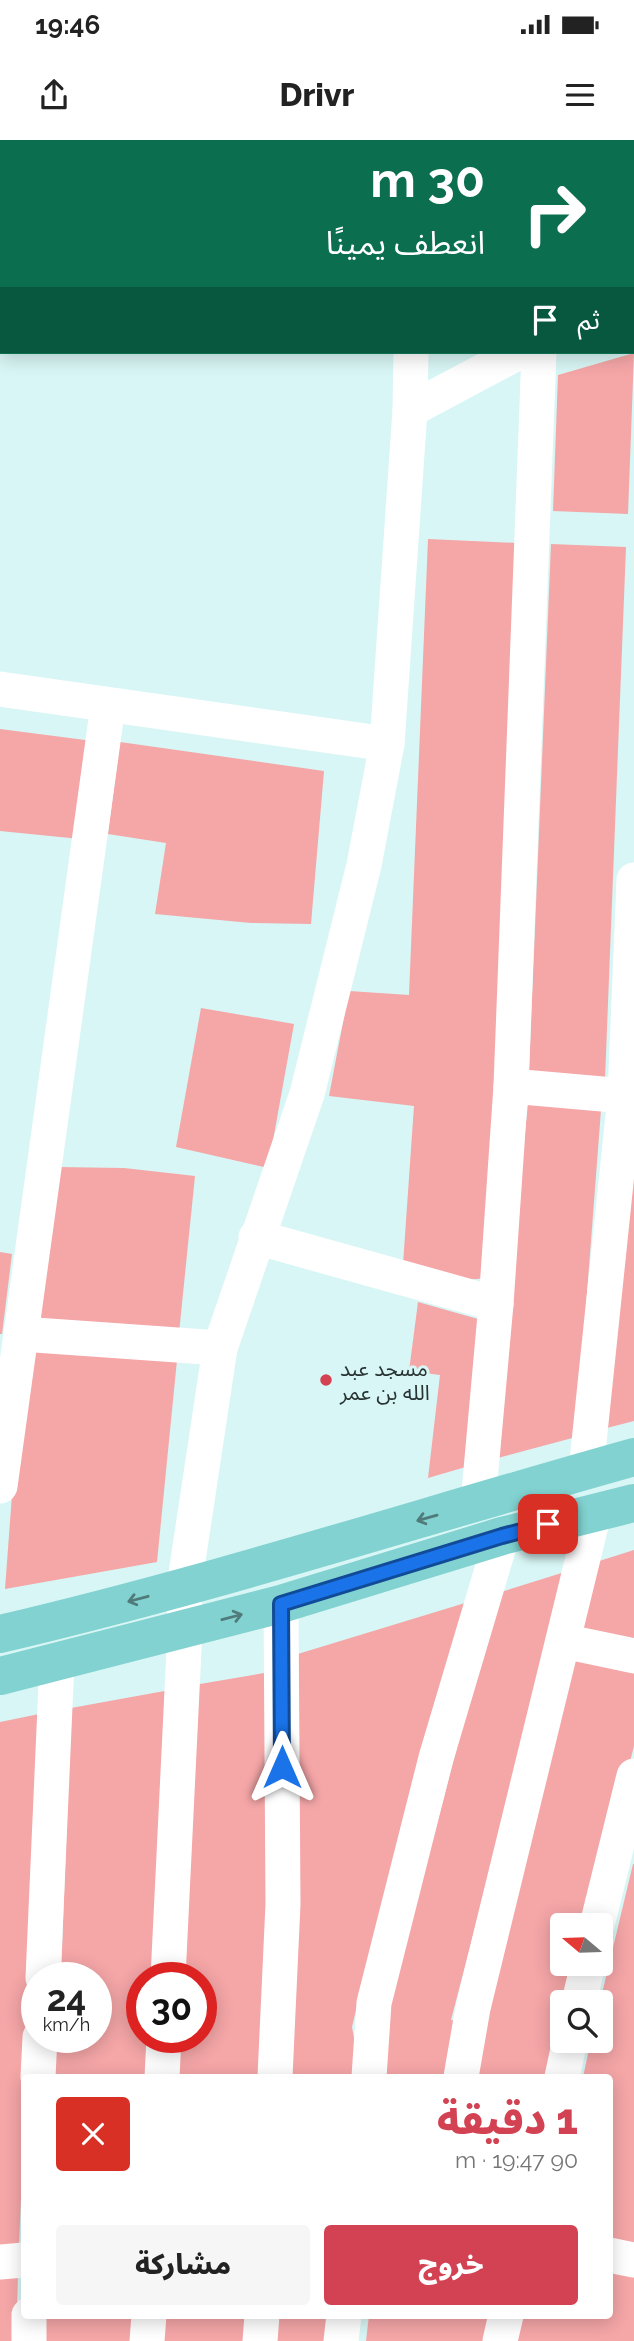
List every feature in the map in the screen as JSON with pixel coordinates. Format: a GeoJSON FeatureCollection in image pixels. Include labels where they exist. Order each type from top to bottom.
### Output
{"type":"FeatureCollection","features":[{"type":"Feature","properties":{"kind":"main road"},"geometry":{"type":"LineString","coordinates":[[0,1634],[184,1587],[634,1457]]}},
{"type":"Feature","properties":{"kind":"main road"},"geometry":{"type":"LineString","coordinates":[[0,1676],[281,1604],[502,1536],[634,1503]]}},
{"type":"Feature","properties":{"kind":"street"},"geometry":{"type":"LineString","coordinates":[[169,1962],[185,1629],[184,1587],[220,1348],[307,1094],[364,865],[387,744],[410,410],[411,354]]}},
{"type":"Feature","properties":{"kind":"street"},"geometry":{"type":"LineString","coordinates":[[410,410],[515,354]]}},
{"type":"Feature","properties":{"kind":"street"},"geometry":{"type":"LineString","coordinates":[[478,1503],[496,1304],[511,1086],[540,354]]}},
{"type":"Feature","properties":{"kind":"street"},"geometry":{"type":"LineString","coordinates":[[0,690],[387,744]]}},
{"type":"Feature","properties":{"kind":"street"},"geometry":{"type":"LineString","coordinates":[[0,1486],[108,705]]}},
{"type":"Feature","properties":{"kind":"street"},"geometry":{"type":"LineString","coordinates":[[586,1471],[625,1096],[634,880]]}},
{"type":"Feature","properties":{"kind":"street"},"geometry":{"type":"LineString","coordinates":[[511,1086],[625,1096]]}},
{"type":"Feature","properties":{"kind":"street"},"geometry":{"type":"LineString","coordinates":[[256,1237],[496,1304]]}},
{"type":"Feature","properties":{"kind":"street"},"geometry":{"type":"LineString","coordinates":[[21,1334],[220,1348]]}},
{"type":"Feature","properties":{"kind":"street"},"geometry":{"type":"LineString","coordinates":[[462,2074],[474,2008],[594,1513]]}},
{"type":"Feature","properties":{"kind":"street"},"geometry":{"type":"LineString","coordinates":[[369,2074],[374,2003],[436,1758],[502,1536]]}},
{"type":"Feature","properties":{"kind":"street"},"geometry":{"type":"LineString","coordinates":[[275,2074],[283,1904],[281,1604]]}},
{"type":"Feature","properties":{"kind":"street"},"geometry":{"type":"LineString","coordinates":[[563,1641],[634,1656]]}},
{"type":"Feature","properties":{"kind":"street"},"geometry":{"type":"LineString","coordinates":[[44,1962],[57,1661]]}},
{"type":"Feature","properties":{"kind":"street"},"geometry":{"type":"LineString","coordinates":[[600,1913],[634,1776]]}},
{"type":"Feature","properties":{"kind":"street"},"geometry":{"type":"LineString","coordinates":[[38,2074],[39,2053]]}},
{"type":"Feature","properties":{"kind":"street"},"geometry":{"type":"LineString","coordinates":[[162,2074],[163,2053]]}},
{"type":"Feature","properties":{"kind":"street"},"geometry":{"type":"LineString","coordinates":[[563,2074],[567,2053]]}},
{"type":"Feature","properties":{"kind":"street"},"geometry":{"type":"LineString","coordinates":[[613,2256],[634,2260]]}},
{"type":"Feature","properties":{"kind":"street"},"geometry":{"type":"LineString","coordinates":[[0,2262],[21,2260]]}},
{"type":"Feature","properties":{"kind":"street"},"geometry":{"type":"LineString","coordinates":[[29,2319],[29,2341]]}},
{"type":"Feature","properties":{"kind":"street"},"geometry":{"type":"LineString","coordinates":[[147,2341],[149,2319]]}},
{"type":"Feature","properties":{"kind":"street"},"geometry":{"type":"LineString","coordinates":[[260,2341],[262,2319]]}},
{"type":"Feature","properties":{"kind":"street"},"geometry":{"type":"LineString","coordinates":[[341,2341],[344,2319]]}},
{"type":"Feature","properties":{"kind":"street"},"geometry":{"type":"LineString","coordinates":[[500,2341],[505,2319]]}},
{"type":"Feature","properties":{"kind":"building"},"geometry":{"type":"Polygon","coordinates":[[[634,354],[628,514],[553,511],[558,375],[634,354]]]}},
{"type":"Feature","properties":{"kind":"building"},"geometry":{"type":"Polygon","coordinates":[[[428,539],[518,543],[488,1278],[465,1280],[403,1264],[414,1106],[329,1096],[349,991],[409,995],[428,539]]]}},
{"type":"Feature","properties":{"kind":"building"},"geometry":{"type":"Polygon","coordinates":[[[551,544],[626,547],[605,1079],[529,1073],[551,544]]]}},
{"type":"Feature","properties":{"kind":"building"},"geometry":{"type":"Polygon","coordinates":[[[0,729],[93,741],[80,839],[0,831],[0,729]]]}},
{"type":"Feature","properties":{"kind":"building"},"geometry":{"type":"Polygon","coordinates":[[[120,742],[324,771],[311,924],[251,923],[155,914],[166,843],[108,834],[120,742]]]}},
{"type":"Feature","properties":{"kind":"building"},"geometry":{"type":"Polygon","coordinates":[[[201,1008],[294,1024],[268,1168],[176,1147],[201,1008]]]}},
{"type":"Feature","properties":{"kind":"building"},"geometry":{"type":"Polygon","coordinates":[[[528,1104],[601,1110],[576,1437],[490,1460],[528,1104]]]}},
{"type":"Feature","properties":{"kind":"building"},"geometry":{"type":"Polygon","coordinates":[[[634,1161],[634,1421],[603,1429],[634,1161]]]}},
{"type":"Feature","properties":{"kind":"building"},"geometry":{"type":"Polygon","coordinates":[[[56,1167],[124,1168],[195,1176],[179,1333],[34,1320],[56,1167]]]}},
{"type":"Feature","properties":{"kind":"building"},"geometry":{"type":"Polygon","coordinates":[[[0,1252],[12,1254],[2,1334],[0,1334],[0,1252]]]}},
{"type":"Feature","properties":{"kind":"building"},"geometry":{"type":"Polygon","coordinates":[[[418,1302],[485,1321],[469,1466],[428,1478],[440,1375],[409,1371],[418,1302]]]}},
{"type":"Feature","properties":{"kind":"building"},"geometry":{"type":"Polygon","coordinates":[[[33,1347],[177,1360],[157,1562],[5,1589],[12,1495],[33,1347]]]}},
{"type":"Feature","properties":{"kind":"building"},"geometry":{"type":"Polygon","coordinates":[[[634,1550],[634,1647],[577,1636],[596,1562],[634,1550]]]}},
{"type":"Feature","properties":{"kind":"building"},"geometry":{"type":"Polygon","coordinates":[[[568,1571],[451,2020],[457,2021],[449,2074],[381,2074],[388,2008],[498,1593],[568,1571]]]}},
{"type":"Feature","properties":{"kind":"building"},"geometry":{"type":"Polygon","coordinates":[[[465,1603],[352,2027],[356,2049],[354,2074],[284,2074],[288,1657],[465,1603]]]}},
{"type":"Feature","properties":{"kind":"building"},"geometry":{"type":"Polygon","coordinates":[[[573,1652],[634,1665],[634,1746],[591,1913],[550,1913],[550,1976],[575,1976],[571,1990],[550,1990],[550,2053],[554,2053],[549,2074],[472,2074],[573,1652]]]}},
{"type":"Feature","properties":{"kind":"building"},"geometry":{"type":"Polygon","coordinates":[[[270,1672],[268,2074],[175,2074],[177,2053],[217,2053],[217,1962],[183,1962],[194,1685],[270,1672]]]}},
{"type":"Feature","properties":{"kind":"building"},"geometry":{"type":"Polygon","coordinates":[[[170,1690],[157,1962],[126,1962],[126,2053],[151,2053],[149,2074],[54,2074],[56,2053],[112,2053],[112,1962],[62,1962],[71,1708],[170,1690]]]}},
{"type":"Feature","properties":{"kind":"building"},"geometry":{"type":"Polygon","coordinates":[[[44,1713],[32,1962],[21,1962],[21,2053],[28,2053],[27,2074],[21,2074],[19,2246],[0,2249],[0,1722],[44,1713]]]}},
{"type":"Feature","properties":{"kind":"building"},"geometry":{"type":"Polygon","coordinates":[[[634,1864],[634,2245],[613,2241],[613,2074],[584,2074],[588,2053],[613,2053],[613,1990],[603,1990],[606,1976],[613,1976],[613,1948],[634,1864]]]}},
{"type":"Feature","properties":{"kind":"building"},"geometry":{"type":"Polygon","coordinates":[[[613,2271],[634,2275],[634,2341],[517,2341],[523,2319],[613,2319],[613,2271]]]}},
{"type":"Feature","properties":{"kind":"building"},"geometry":{"type":"Polygon","coordinates":[[[18,2275],[16,2341],[0,2341],[0,2276],[18,2275]]]}},
{"type":"Feature","properties":{"kind":"building"},"geometry":{"type":"Polygon","coordinates":[[[41,2319],[132,2319],[130,2341],[41,2341],[41,2319]]]}},
{"type":"Feature","properties":{"kind":"building"},"geometry":{"type":"Polygon","coordinates":[[[164,2319],[256,2319],[255,2341],[162,2341],[164,2319]]]}},
{"type":"Feature","properties":{"kind":"building"},"geometry":{"type":"Polygon","coordinates":[[[270,2319],[330,2319],[327,2341],[269,2341],[270,2319]]]}},
{"type":"Feature","properties":{"kind":"building"},"geometry":{"type":"Polygon","coordinates":[[[369,2319],[489,2319],[483,2341],[366,2341],[369,2319]]]}},
{"type":"Feature","properties":{"kind":"place","name":"مسجد عبد الله بن عمر"},"geometry":{"type":"Point","coordinates":[326,1380]}},
{"type":"Feature","properties":{"kind":"route"},"geometry":{"type":"LineString","coordinates":[[282,1767],[281,1604],[548,1524]]}}]}
